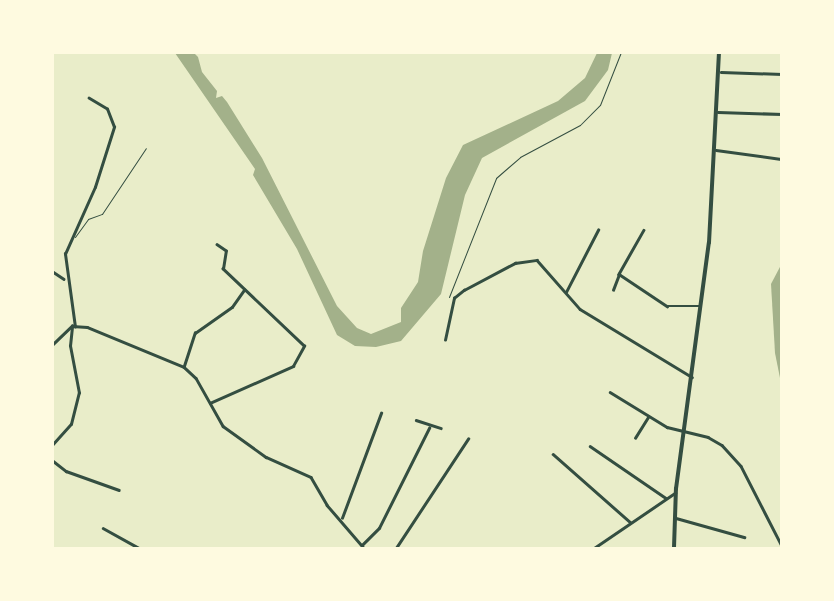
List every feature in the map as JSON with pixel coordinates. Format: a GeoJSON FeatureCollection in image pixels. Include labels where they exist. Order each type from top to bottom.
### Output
{"type":"FeatureCollection","features":[{"type":"Feature","properties":{"kind":"street"},"geometry":{"type":"LineString","coordinates":[[674,548],[675,493],[686,434],[716,150],[721,72],[719,52]]}},
{"type":"Feature","properties":{"kind":"street"},"geometry":{"type":"LineString","coordinates":[[721,72],[782,74]]}},
{"type":"Feature","properties":{"kind":"street"},"geometry":{"type":"LineString","coordinates":[[52,445],[71,424],[79,393],[71,346],[74,326],[65,279],[65,254],[95,187],[114,127],[107,109],[89,99]]}},
{"type":"Feature","properties":{"kind":"street"},"geometry":{"type":"LineString","coordinates":[[718,112],[782,114]]}},
{"type":"Feature","properties":{"kind":"street"},"geometry":{"type":"LineString","coordinates":[[716,150],[782,159]]}},
{"type":"Feature","properties":{"kind":"street"},"geometry":{"type":"LineString","coordinates":[[566,293],[598,230]]}},
{"type":"Feature","properties":{"kind":"street"},"geometry":{"type":"LineString","coordinates":[[612,290],[644,230]]}},
{"type":"Feature","properties":{"kind":"street"},"geometry":{"type":"LineString","coordinates":[[210,403],[285,370],[303,354],[300,338],[221,267],[226,251],[217,245]]}},
{"type":"Feature","properties":{"kind":"street"},"geometry":{"type":"LineString","coordinates":[[445,340],[454,299],[475,281],[515,263],[540,262],[566,293],[598,321],[692,377]]}},
{"type":"Feature","properties":{"kind":"street"},"geometry":{"type":"LineString","coordinates":[[52,271],[65,279]]}},
{"type":"Feature","properties":{"kind":"street"},"geometry":{"type":"LineString","coordinates":[[619,274],[667,306],[700,306]]}},
{"type":"Feature","properties":{"kind":"street"},"geometry":{"type":"LineString","coordinates":[[184,367],[193,335],[232,307],[244,290]]}},
{"type":"Feature","properties":{"kind":"street"},"geometry":{"type":"LineString","coordinates":[[52,345],[74,326],[93,328],[184,367],[232,433],[266,457],[311,477],[363,547],[379,528],[429,428]]}},
{"type":"Feature","properties":{"kind":"street"},"geometry":{"type":"LineString","coordinates":[[610,392],[649,417],[686,434],[713,439],[738,461],[782,546]]}},
{"type":"Feature","properties":{"kind":"street"},"geometry":{"type":"LineString","coordinates":[[341,519],[382,413]]}},
{"type":"Feature","properties":{"kind":"street"},"geometry":{"type":"LineString","coordinates":[[635,438],[649,417]]}},
{"type":"Feature","properties":{"kind":"street"},"geometry":{"type":"LineString","coordinates":[[415,420],[429,428],[441,428]]}},
{"type":"Feature","properties":{"kind":"street"},"geometry":{"type":"LineString","coordinates":[[396,548],[468,439]]}},
{"type":"Feature","properties":{"kind":"street"},"geometry":{"type":"LineString","coordinates":[[590,446],[666,498]]}},
{"type":"Feature","properties":{"kind":"street"},"geometry":{"type":"LineString","coordinates":[[553,454],[630,522]]}},
{"type":"Feature","properties":{"kind":"street"},"geometry":{"type":"LineString","coordinates":[[52,460],[66,471],[119,490]]}},
{"type":"Feature","properties":{"kind":"street"},"geometry":{"type":"LineString","coordinates":[[594,548],[675,493]]}},
{"type":"Feature","properties":{"kind":"street"},"geometry":{"type":"LineString","coordinates":[[673,517],[744,537]]}},
{"type":"Feature","properties":{"kind":"street"},"geometry":{"type":"LineString","coordinates":[[103,528],[139,548]]}},
{"type":"Feature","properties":{"kind":"lane"},"geometry":{"type":"LineString","coordinates":[[71,239],[90,217],[102,214],[146,148]]}},
{"type":"Feature","properties":{"kind":"path"},"geometry":{"type":"LineString","coordinates":[[449,297],[496,178],[520,157],[580,125],[600,105],[621,52]]}},
{"type":"Feature","properties":{"kind":"shaded area"},"geometry":{"type":"Polygon","coordinates":[[[175,53],[194,53],[198,57],[202,72],[217,91],[216,98],[222,96],[227,102],[262,158],[337,306],[357,328],[371,334],[401,322],[401,308],[418,282],[423,251],[446,178],[463,145],[558,101],[585,78],[597,53],[612,53],[608,70],[585,101],[482,158],[465,195],[441,294],[401,341],[376,347],[355,346],[337,335],[297,249],[253,175],[255,169],[175,53]]]}},
{"type":"Feature","properties":{"kind":"shaded area"},"geometry":{"type":"Polygon","coordinates":[[[781,265],[781,383],[775,353],[771,284],[781,265]]]}}]}
